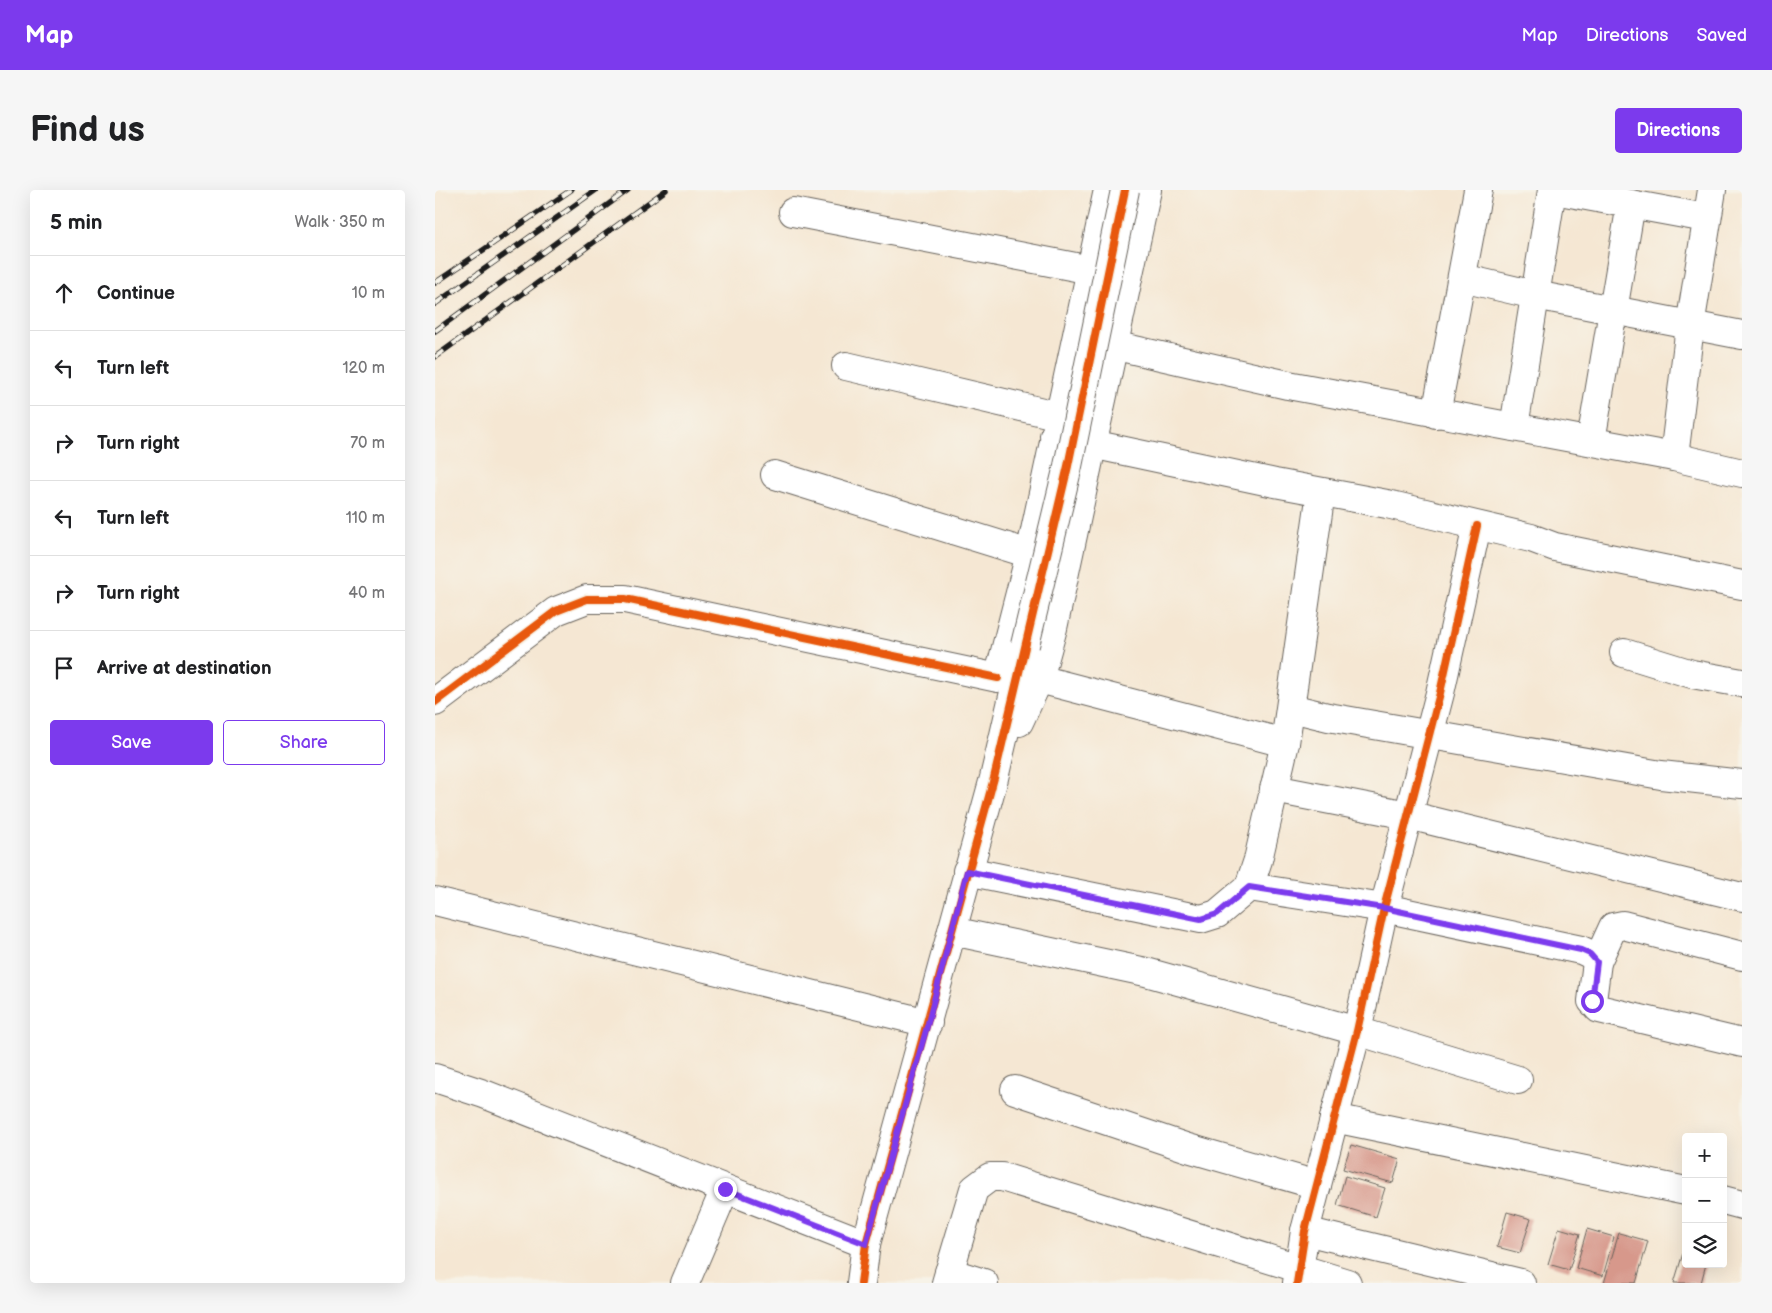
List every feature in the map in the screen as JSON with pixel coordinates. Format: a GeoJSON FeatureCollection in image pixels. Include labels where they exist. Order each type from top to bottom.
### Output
{"type":"FeatureCollection","features":[{"type":"Feature","properties":{"kind":"street"},"geometry":{"type":"LineString","coordinates":[[993,778],[998,678],[1030,554],[1107,190]]}},
{"type":"Feature","properties":{"kind":"street"},"geometry":{"type":"LineString","coordinates":[[861,1283],[866,1244],[928,1023],[993,778],[1068,466],[1125,190]]}},
{"type":"Feature","properties":{"kind":"street"},"geometry":{"type":"LineString","coordinates":[[993,778],[1039,679],[1053,628],[1147,190]]}},
{"type":"Feature","properties":{"kind":"street"},"geometry":{"type":"LineString","coordinates":[[1436,414],[1478,190]]}},
{"type":"Feature","properties":{"kind":"street"},"geometry":{"type":"LineString","coordinates":[[1514,428],[1553,190],[1706,218]]}},
{"type":"Feature","properties":{"kind":"street"},"geometry":{"type":"LineString","coordinates":[[1674,456],[1690,326],[1712,190]]}},
{"type":"Feature","properties":{"kind":"street"},"geometry":{"type":"LineString","coordinates":[[1591,441],[1615,309],[1631,204]]}},
{"type":"Feature","properties":{"kind":"street"},"geometry":{"type":"LineString","coordinates":[[793,212],[1091,270]]}},
{"type":"Feature","properties":{"kind":"street"},"geometry":{"type":"LineString","coordinates":[[1461,278],[1535,295],[1615,309],[1742,336]]}},
{"type":"Feature","properties":{"kind":"street"},"geometry":{"type":"LineString","coordinates":[[1077,337],[1288,385],[1436,414],[1674,456],[1742,473]]}},
{"type":"Feature","properties":{"kind":"street"},"geometry":{"type":"LineString","coordinates":[[846,366],[1057,426],[1093,445],[1387,504],[1531,538],[1555,547],[1742,585]]}},
{"type":"Feature","properties":{"kind":"street"},"geometry":{"type":"LineString","coordinates":[[775,475],[1030,554]]}},
{"type":"Feature","properties":{"kind":"street"},"geometry":{"type":"LineString","coordinates":[[967,871],[1201,919],[1217,914],[1249,887],[1258,860],[1285,743],[1321,492]]}},
{"type":"Feature","properties":{"kind":"street"},"geometry":{"type":"LineString","coordinates":[[1299,1276],[1305,1231],[1357,1031],[1384,908],[1440,693],[1477,526]]}},
{"type":"Feature","properties":{"kind":"street"},"geometry":{"type":"LineString","coordinates":[[435,702],[556,611],[587,599],[625,599],[998,678]]}},
{"type":"Feature","properties":{"kind":"street"},"geometry":{"type":"LineString","coordinates":[[1624,653],[1692,674],[1742,682]]}},
{"type":"Feature","properties":{"kind":"street"},"geometry":{"type":"LineString","coordinates":[[1039,679],[1285,743]]}},
{"type":"Feature","properties":{"kind":"street"},"geometry":{"type":"LineString","coordinates":[[1291,708],[1328,717],[1661,775],[1742,784]]}},
{"type":"Feature","properties":{"kind":"street"},"geometry":{"type":"LineString","coordinates":[[1274,789],[1408,814],[1742,897]]}},
{"type":"Feature","properties":{"kind":"street"},"geometry":{"type":"LineString","coordinates":[[1249,887],[1384,908],[1581,950],[1590,954],[1597,962]]}},
{"type":"Feature","properties":{"kind":"street"},"geometry":{"type":"LineString","coordinates":[[435,901],[928,1023]]}},
{"type":"Feature","properties":{"kind":"street"},"geometry":{"type":"LineString","coordinates":[[1742,956],[1623,925],[1613,927],[1597,962],[1592,1001],[1599,1009],[1742,1043]]}},
{"type":"Feature","properties":{"kind":"street"},"geometry":{"type":"LineString","coordinates":[[951,931],[1146,972],[1357,1031],[1517,1080]]}},
{"type":"Feature","properties":{"kind":"street"},"geometry":{"type":"LineString","coordinates":[[435,1078],[484,1094],[866,1244]]}},
{"type":"Feature","properties":{"kind":"street"},"geometry":{"type":"LineString","coordinates":[[1015,1090],[1188,1148],[1317,1185]]}},
{"type":"Feature","properties":{"kind":"street"},"geometry":{"type":"LineString","coordinates":[[1334,1118],[1682,1190]]}},
{"type":"Feature","properties":{"kind":"street"},"geometry":{"type":"LineString","coordinates":[[985,1283],[947,1277],[974,1190],[990,1176],[1003,1177],[1299,1276],[1347,1283]]}},
{"type":"Feature","properties":{"kind":"street"},"geometry":{"type":"LineString","coordinates":[[685,1283],[725,1189]]}},
{"type":"Feature","properties":{"kind":"street"},"geometry":{"type":"LineString","coordinates":[[1727,1201],[1742,1205]]}},
{"type":"Feature","properties":{"kind":"street"},"geometry":{"type":"LineString","coordinates":[[1305,1231],[1521,1283]]}},
{"type":"Feature","properties":{"kind":"building"},"geometry":{"type":"Polygon","coordinates":[[[1351,1145],[1400,1159],[1393,1183],[1343,1169],[1351,1145]]]}},
{"type":"Feature","properties":{"kind":"building"},"geometry":{"type":"Polygon","coordinates":[[[1345,1176],[1385,1188],[1376,1217],[1337,1205],[1345,1176]]]}},
{"type":"Feature","properties":{"kind":"building"},"geometry":{"type":"Polygon","coordinates":[[[1507,1212],[1531,1219],[1520,1253],[1497,1247],[1507,1212]]]}},
{"type":"Feature","properties":{"kind":"building"},"geometry":{"type":"Polygon","coordinates":[[[1559,1228],[1580,1234],[1569,1270],[1548,1264],[1559,1228]]]}},
{"type":"Feature","properties":{"kind":"building"},"geometry":{"type":"Polygon","coordinates":[[[1587,1229],[1614,1237],[1603,1276],[1576,1268],[1587,1229]]]}},
{"type":"Feature","properties":{"kind":"building"},"geometry":{"type":"Polygon","coordinates":[[[1619,1233],[1648,1241],[1636,1283],[1604,1283],[1619,1233]]]}},
{"type":"Feature","properties":{"kind":"building"},"geometry":{"type":"Polygon","coordinates":[[[1682,1257],[1682,1268],[1705,1268],[1701,1283],[1674,1283],[1682,1257]]]}},
{"type":"Feature","properties":{"kind":"railway"},"geometry":{"type":"LineString","coordinates":[[435,283],[571,190]]}},
{"type":"Feature","properties":{"kind":"railway"},"geometry":{"type":"LineString","coordinates":[[435,304],[596,190]]}},
{"type":"Feature","properties":{"kind":"railway"},"geometry":{"type":"LineString","coordinates":[[435,331],[628,190]]}},
{"type":"Feature","properties":{"kind":"railway"},"geometry":{"type":"LineString","coordinates":[[435,357],[666,190]]}},
{"type":"Feature","properties":{"kind":"cycle path"},"geometry":{"type":"LineString","coordinates":[[861,1283],[866,1244],[994,778],[1068,466],[1125,190]]}},
{"type":"Feature","properties":{"kind":"cycle path"},"geometry":{"type":"LineString","coordinates":[[1297,1283],[1305,1231],[1357,1031],[1384,908],[1440,693],[1477,526]]}},
{"type":"Feature","properties":{"kind":"cycle path"},"geometry":{"type":"LineString","coordinates":[[435,702],[556,611],[587,599],[625,599],[998,678]]}},
{"type":"Feature","properties":{"kind":"route"},"geometry":{"type":"LineString","coordinates":[[725,1189],[866,1244],[928,1023],[967,871],[1201,919],[1217,914],[1249,887],[1384,908],[1581,950],[1590,954],[1597,962],[1592,1001]]}}]}
